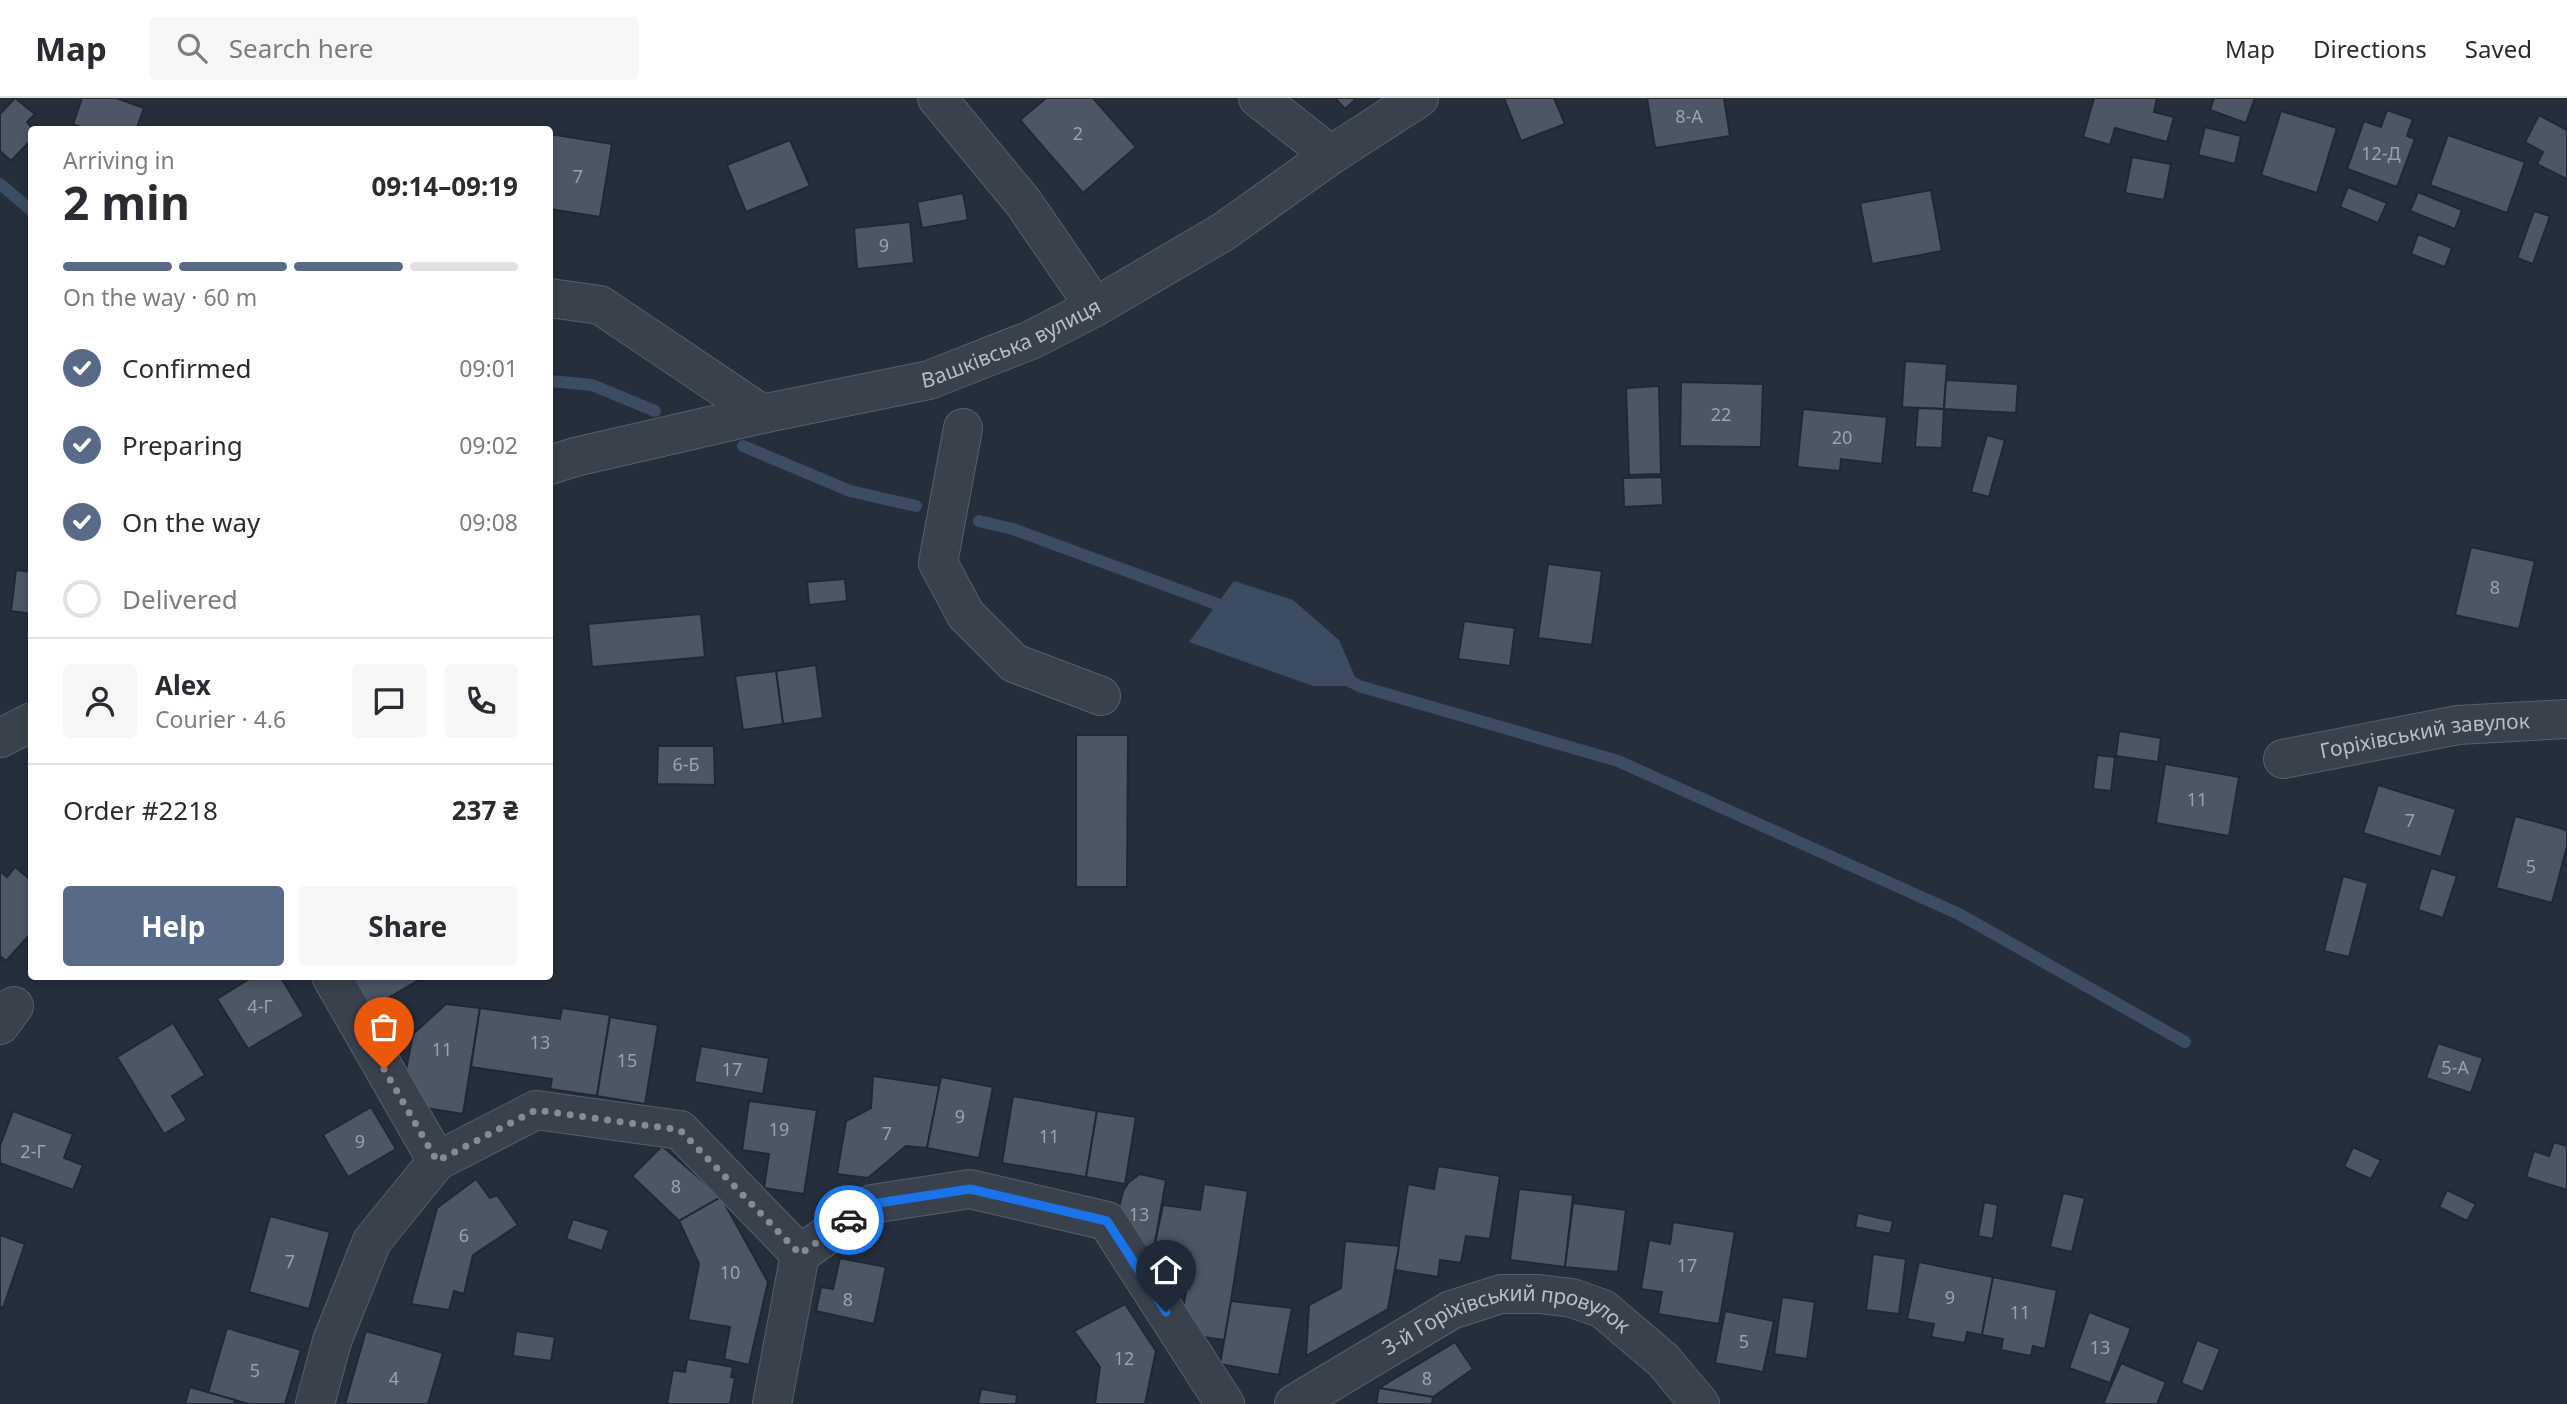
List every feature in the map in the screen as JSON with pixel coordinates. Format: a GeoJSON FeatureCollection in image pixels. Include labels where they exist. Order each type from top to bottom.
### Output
{"type":"FeatureCollection","features":[{"type":"Feature","properties":{"kind":"street"},"geometry":{"type":"LineString","coordinates":[[937,98],[1023,202],[1095,307]]}},
{"type":"Feature","properties":{"kind":"street"},"geometry":{"type":"LineString","coordinates":[[1258,98],[1331,155]]}},
{"type":"Feature","properties":{"kind":"street","name":"Вашківська вулиця"},"geometry":{"type":"LineString","coordinates":[[553,464],[762,414],[929,380],[1031,340],[1095,307],[1223,232],[1331,155],[1419,98]]}},
{"type":"Feature","properties":{"kind":"street"},"geometry":{"type":"LineString","coordinates":[[553,298],[600,305],[762,414]]}},
{"type":"Feature","properties":{"kind":"street"},"geometry":{"type":"LineString","coordinates":[[963,428],[938,563],[966,615],[1014,663],[1101,696]]}},
{"type":"Feature","properties":{"kind":"street","name":"Горіхівський завулок"},"geometry":{"type":"LineString","coordinates":[[2283,759],[2458,725],[2567,719]]}},
{"type":"Feature","properties":{"kind":"street"},"geometry":{"type":"LineString","coordinates":[[0,738],[28,724]]}},
{"type":"Feature","properties":{"kind":"street"},"geometry":{"type":"LineString","coordinates":[[333,980],[437,1161]]}},
{"type":"Feature","properties":{"kind":"street"},"geometry":{"type":"LineString","coordinates":[[315,1404],[332,1341],[372,1241],[437,1161],[536,1110],[680,1130],[800,1254]]}},
{"type":"Feature","properties":{"kind":"street"},"geometry":{"type":"LineString","coordinates":[[772,1404],[800,1254],[872,1204],[970,1189],[1107,1221],[1225,1404]]}},
{"type":"Feature","properties":{"kind":"street","name":"3-й Горіхівський провулок"},"geometry":{"type":"LineString","coordinates":[[1294,1404],[1451,1310],[1501,1294],[1539,1294],[1572,1298],[1603,1310],[1663,1360],[1700,1404]]}},
{"type":"Feature","properties":{"kind":"water"},"geometry":{"type":"Polygon","coordinates":[[[1234,581],[1293,600],[1339,640],[1359,686],[1313,686],[1189,642],[1234,581]]]}},
{"type":"Feature","properties":{"kind":"building"},"geometry":{"type":"Polygon","coordinates":[[[15,98],[35,114],[27,122],[30,126],[28,126],[28,143],[11,161],[0,151],[0,114],[15,98]]]}},
{"type":"Feature","properties":{"kind":"building"},"geometry":{"type":"Polygon","coordinates":[[[82,98],[116,98],[144,108],[137,126],[73,124],[82,98]]]}},
{"type":"Feature","properties":{"kind":"building"},"geometry":{"type":"Polygon","coordinates":[[[1046,98],[1093,98],[1136,147],[1083,193],[1020,120],[1046,98]]]}},
{"type":"Feature","properties":{"kind":"building"},"geometry":{"type":"Polygon","coordinates":[[[1335,98],[1357,98],[1345,109],[1335,98]]]}},
{"type":"Feature","properties":{"kind":"building"},"geometry":{"type":"Polygon","coordinates":[[[1504,98],[1554,98],[1565,124],[1521,141],[1504,98]]]}},
{"type":"Feature","properties":{"kind":"building"},"geometry":{"type":"Polygon","coordinates":[[[1647,98],[1724,98],[1730,136],[1655,148],[1647,98]]]}},
{"type":"Feature","properties":{"kind":"building"},"geometry":{"type":"Polygon","coordinates":[[[2094,98],[2157,98],[2154,112],[2174,117],[2167,142],[2115,128],[2110,145],[2083,137],[2094,98]]]}},
{"type":"Feature","properties":{"kind":"building"},"geometry":{"type":"Polygon","coordinates":[[[2214,98],[2255,98],[2246,123],[2210,110],[2214,98]]]}},
{"type":"Feature","properties":{"kind":"building"},"geometry":{"type":"Polygon","coordinates":[[[2387,110],[2413,119],[2407,136],[2415,139],[2397,187],[2347,169],[2364,121],[2381,127],[2387,110]]]}},
{"type":"Feature","properties":{"kind":"building"},"geometry":{"type":"Polygon","coordinates":[[[2281,111],[2337,128],[2317,193],[2261,175],[2281,111]]]}},
{"type":"Feature","properties":{"kind":"building"},"geometry":{"type":"Polygon","coordinates":[[[2539,115],[2567,130],[2567,179],[2537,164],[2543,152],[2525,142],[2539,115]]]}},
{"type":"Feature","properties":{"kind":"building"},"geometry":{"type":"Polygon","coordinates":[[[2205,127],[2241,136],[2235,164],[2198,155],[2205,127]]]}},
{"type":"Feature","properties":{"kind":"building"},"geometry":{"type":"Polygon","coordinates":[[[553,134],[612,144],[600,217],[553,209],[553,134]]]}},
{"type":"Feature","properties":{"kind":"building"},"geometry":{"type":"Polygon","coordinates":[[[2448,135],[2525,162],[2507,213],[2430,185],[2448,135]]]}},
{"type":"Feature","properties":{"kind":"building"},"geometry":{"type":"Polygon","coordinates":[[[790,140],[810,186],[746,212],[727,165],[790,140]]]}},
{"type":"Feature","properties":{"kind":"building"},"geometry":{"type":"Polygon","coordinates":[[[2132,157],[2171,164],[2164,200],[2125,193],[2132,157]]]}},
{"type":"Feature","properties":{"kind":"building"},"geometry":{"type":"Polygon","coordinates":[[[2348,187],[2387,203],[2378,223],[2340,207],[2348,187]]]}},
{"type":"Feature","properties":{"kind":"building"},"geometry":{"type":"Polygon","coordinates":[[[1931,190],[1942,251],[1872,264],[1860,203],[1931,190]]]}},
{"type":"Feature","properties":{"kind":"building"},"geometry":{"type":"Polygon","coordinates":[[[2418,192],[2462,210],[2455,229],[2410,211],[2418,192]]]}},
{"type":"Feature","properties":{"kind":"building"},"geometry":{"type":"Polygon","coordinates":[[[963,193],[968,220],[922,228],[917,202],[963,193]]]}},
{"type":"Feature","properties":{"kind":"building"},"geometry":{"type":"Polygon","coordinates":[[[2534,211],[2550,216],[2533,264],[2517,258],[2534,211]]]}},
{"type":"Feature","properties":{"kind":"building"},"geometry":{"type":"Polygon","coordinates":[[[910,222],[914,263],[857,269],[854,228],[910,222]]]}},
{"type":"Feature","properties":{"kind":"building"},"geometry":{"type":"Polygon","coordinates":[[[2418,234],[2452,248],[2445,267],[2411,254],[2418,234]]]}},
{"type":"Feature","properties":{"kind":"building"},"geometry":{"type":"Polygon","coordinates":[[[1905,361],[1947,364],[1944,409],[1902,407],[1905,361]]]}},
{"type":"Feature","properties":{"kind":"building"},"geometry":{"type":"Polygon","coordinates":[[[1946,380],[2018,384],[2016,413],[1944,409],[1946,380]]]}},
{"type":"Feature","properties":{"kind":"building"},"geometry":{"type":"Polygon","coordinates":[[[1681,382],[1763,384],[1761,447],[1680,446],[1681,382]]]}},
{"type":"Feature","properties":{"kind":"building"},"geometry":{"type":"Polygon","coordinates":[[[1659,386],[1661,474],[1629,475],[1626,388],[1659,386]]]}},
{"type":"Feature","properties":{"kind":"building"},"geometry":{"type":"Polygon","coordinates":[[[1918,408],[1944,409],[1942,448],[1915,447],[1918,408]]]}},
{"type":"Feature","properties":{"kind":"building"},"geometry":{"type":"Polygon","coordinates":[[[1803,409],[1887,417],[1882,464],[1841,459],[1840,471],[1797,467],[1803,409]]]}},
{"type":"Feature","properties":{"kind":"building"},"geometry":{"type":"Polygon","coordinates":[[[1987,435],[2005,440],[1989,497],[1971,492],[1987,435]]]}},
{"type":"Feature","properties":{"kind":"building"},"geometry":{"type":"Polygon","coordinates":[[[1662,477],[1663,505],[1624,507],[1623,478],[1662,477]]]}},
{"type":"Feature","properties":{"kind":"building"},"geometry":{"type":"Polygon","coordinates":[[[2471,547],[2535,561],[2519,629],[2455,615],[2471,547]]]}},
{"type":"Feature","properties":{"kind":"building"},"geometry":{"type":"Polygon","coordinates":[[[1548,564],[1602,571],[1592,645],[1538,638],[1548,564]]]}},
{"type":"Feature","properties":{"kind":"building"},"geometry":{"type":"Polygon","coordinates":[[[16,570],[28,572],[28,613],[11,611],[16,570]]]}},
{"type":"Feature","properties":{"kind":"building"},"geometry":{"type":"Polygon","coordinates":[[[845,579],[847,601],[809,605],[807,582],[845,579]]]}},
{"type":"Feature","properties":{"kind":"building"},"geometry":{"type":"Polygon","coordinates":[[[701,614],[705,657],[592,667],[588,624],[701,614]]]}},
{"type":"Feature","properties":{"kind":"building"},"geometry":{"type":"Polygon","coordinates":[[[1464,621],[1515,628],[1510,666],[1458,659],[1464,621]]]}},
{"type":"Feature","properties":{"kind":"building"},"geometry":{"type":"Polygon","coordinates":[[[816,665],[823,718],[783,724],[776,671],[816,665]]]}},
{"type":"Feature","properties":{"kind":"building"},"geometry":{"type":"Polygon","coordinates":[[[776,671],[783,724],[743,730],[735,676],[776,671]]]}},
{"type":"Feature","properties":{"kind":"building"},"geometry":{"type":"Polygon","coordinates":[[[2119,731],[2161,738],[2158,762],[2116,756],[2119,731]]]}},
{"type":"Feature","properties":{"kind":"building"},"geometry":{"type":"Polygon","coordinates":[[[1076,735],[1128,735],[1127,887],[1076,887],[1076,735]]]}},
{"type":"Feature","properties":{"kind":"building"},"geometry":{"type":"Polygon","coordinates":[[[658,746],[714,746],[715,785],[657,784],[658,746]]]}},
{"type":"Feature","properties":{"kind":"building"},"geometry":{"type":"Polygon","coordinates":[[[2097,755],[2115,757],[2111,791],[2093,789],[2097,755]]]}},
{"type":"Feature","properties":{"kind":"building"},"geometry":{"type":"Polygon","coordinates":[[[2165,764],[2239,777],[2229,836],[2156,823],[2165,764]]]}},
{"type":"Feature","properties":{"kind":"building"},"geometry":{"type":"Polygon","coordinates":[[[2378,785],[2456,809],[2441,857],[2363,833],[2378,785]]]}},
{"type":"Feature","properties":{"kind":"building"},"geometry":{"type":"Polygon","coordinates":[[[2515,816],[2567,830],[2567,846],[2552,903],[2496,888],[2515,816]]]}},
{"type":"Feature","properties":{"kind":"building"},"geometry":{"type":"Polygon","coordinates":[[[15,867],[28,878],[28,936],[6,961],[0,956],[0,871],[7,877],[15,867]]]}},
{"type":"Feature","properties":{"kind":"building"},"geometry":{"type":"Polygon","coordinates":[[[2431,868],[2457,876],[2443,918],[2418,910],[2431,868]]]}},
{"type":"Feature","properties":{"kind":"building"},"geometry":{"type":"Polygon","coordinates":[[[2343,876],[2368,883],[2349,957],[2324,951],[2343,876]]]}},
{"type":"Feature","properties":{"kind":"building"},"geometry":{"type":"Polygon","coordinates":[[[248,980],[282,980],[304,1016],[248,1049],[217,999],[248,980]]]}},
{"type":"Feature","properties":{"kind":"building"},"geometry":{"type":"Polygon","coordinates":[[[348,980],[419,980],[366,1011],[348,980]]]}},
{"type":"Feature","properties":{"kind":"building"},"geometry":{"type":"Polygon","coordinates":[[[446,1004],[480,1008],[463,1114],[426,1108],[406,1070],[413,1034],[446,1004]]]}},
{"type":"Feature","properties":{"kind":"building"},"geometry":{"type":"Polygon","coordinates":[[[480,1008],[560,1019],[562,1008],[610,1015],[597,1096],[550,1089],[552,1079],[471,1067],[480,1008]]]}},
{"type":"Feature","properties":{"kind":"building"},"geometry":{"type":"Polygon","coordinates":[[[610,1017],[658,1025],[645,1104],[597,1096],[610,1017]]]}},
{"type":"Feature","properties":{"kind":"building"},"geometry":{"type":"Polygon","coordinates":[[[173,1023],[205,1075],[172,1096],[187,1120],[164,1134],[117,1057],[173,1023]]]}},
{"type":"Feature","properties":{"kind":"building"},"geometry":{"type":"Polygon","coordinates":[[[2438,1043],[2483,1058],[2471,1093],[2426,1078],[2438,1043]]]}},
{"type":"Feature","properties":{"kind":"building"},"geometry":{"type":"Polygon","coordinates":[[[701,1046],[769,1058],[763,1094],[694,1082],[701,1046]]]}},
{"type":"Feature","properties":{"kind":"building"},"geometry":{"type":"Polygon","coordinates":[[[873,1076],[940,1086],[927,1148],[906,1146],[868,1178],[837,1174],[846,1121],[871,1108],[873,1076]]]}},
{"type":"Feature","properties":{"kind":"building"},"geometry":{"type":"Polygon","coordinates":[[[941,1077],[993,1087],[979,1158],[927,1148],[941,1077]]]}},
{"type":"Feature","properties":{"kind":"building"},"geometry":{"type":"Polygon","coordinates":[[[1013,1096],[1097,1111],[1086,1177],[1002,1163],[1013,1096]]]}},
{"type":"Feature","properties":{"kind":"building"},"geometry":{"type":"Polygon","coordinates":[[[749,1101],[817,1110],[804,1194],[764,1188],[769,1154],[742,1150],[749,1101]]]}},
{"type":"Feature","properties":{"kind":"building"},"geometry":{"type":"Polygon","coordinates":[[[371,1107],[396,1149],[348,1177],[323,1135],[371,1107]]]}},
{"type":"Feature","properties":{"kind":"building"},"geometry":{"type":"Polygon","coordinates":[[[13,1111],[73,1134],[64,1158],[83,1165],[73,1190],[0,1163],[0,1146],[13,1111]]]}},
{"type":"Feature","properties":{"kind":"building"},"geometry":{"type":"Polygon","coordinates":[[[1097,1111],[1136,1117],[1125,1184],[1086,1177],[1097,1111]]]}},
{"type":"Feature","properties":{"kind":"building"},"geometry":{"type":"Polygon","coordinates":[[[2554,1142],[2567,1146],[2567,1190],[2526,1177],[2534,1151],[2549,1156],[2554,1142]]]}},
{"type":"Feature","properties":{"kind":"building"},"geometry":{"type":"Polygon","coordinates":[[[662,1146],[721,1197],[679,1221],[632,1176],[662,1146]]]}},
{"type":"Feature","properties":{"kind":"building"},"geometry":{"type":"Polygon","coordinates":[[[2353,1147],[2381,1160],[2371,1179],[2344,1167],[2353,1147]]]}},
{"type":"Feature","properties":{"kind":"building"},"geometry":{"type":"Polygon","coordinates":[[[1438,1166],[1500,1176],[1490,1239],[1466,1236],[1461,1263],[1440,1260],[1438,1277],[1395,1270],[1408,1184],[1434,1189],[1438,1166]]]}},
{"type":"Feature","properties":{"kind":"building"},"geometry":{"type":"Polygon","coordinates":[[[1140,1174],[1166,1180],[1154,1248],[1132,1244],[1115,1224],[1123,1191],[1129,1182],[1140,1174]]]}},
{"type":"Feature","properties":{"kind":"building"},"geometry":{"type":"Polygon","coordinates":[[[476,1179],[490,1198],[497,1195],[518,1225],[473,1255],[464,1294],[454,1291],[449,1310],[411,1304],[437,1208],[476,1179]]]}},
{"type":"Feature","properties":{"kind":"building"},"geometry":{"type":"Polygon","coordinates":[[[1204,1184],[1248,1191],[1225,1340],[1196,1336],[1183,1310],[1186,1291],[1166,1289],[1169,1264],[1151,1262],[1163,1205],[1200,1210],[1204,1184]]]}},
{"type":"Feature","properties":{"kind":"building"},"geometry":{"type":"Polygon","coordinates":[[[1519,1189],[1573,1195],[1565,1267],[1510,1260],[1519,1189]]]}},
{"type":"Feature","properties":{"kind":"building"},"geometry":{"type":"Polygon","coordinates":[[[2447,1190],[2476,1204],[2467,1221],[2439,1207],[2447,1190]]]}},
{"type":"Feature","properties":{"kind":"building"},"geometry":{"type":"Polygon","coordinates":[[[2063,1193],[2085,1198],[2072,1252],[2050,1247],[2063,1193]]]}},
{"type":"Feature","properties":{"kind":"building"},"geometry":{"type":"Polygon","coordinates":[[[721,1197],[768,1282],[749,1365],[724,1359],[730,1327],[688,1320],[699,1264],[679,1221],[721,1197]]]}},
{"type":"Feature","properties":{"kind":"building"},"geometry":{"type":"Polygon","coordinates":[[[1984,1202],[1998,1205],[1993,1239],[1978,1236],[1984,1202]]]}},
{"type":"Feature","properties":{"kind":"building"},"geometry":{"type":"Polygon","coordinates":[[[1573,1203],[1626,1210],[1618,1272],[1565,1267],[1573,1203]]]}},
{"type":"Feature","properties":{"kind":"building"},"geometry":{"type":"Polygon","coordinates":[[[1858,1213],[1893,1221],[1890,1234],[1855,1227],[1858,1213]]]}},
{"type":"Feature","properties":{"kind":"building"},"geometry":{"type":"Polygon","coordinates":[[[270,1216],[330,1232],[309,1309],[249,1292],[270,1216]]]}},
{"type":"Feature","properties":{"kind":"building"},"geometry":{"type":"Polygon","coordinates":[[[573,1219],[609,1230],[602,1251],[566,1239],[573,1219]]]}},
{"type":"Feature","properties":{"kind":"building"},"geometry":{"type":"Polygon","coordinates":[[[1673,1222],[1735,1232],[1719,1324],[1658,1314],[1662,1292],[1641,1289],[1649,1240],[1670,1244],[1673,1222]]]}},
{"type":"Feature","properties":{"kind":"building"},"geometry":{"type":"Polygon","coordinates":[[[0,1235],[25,1244],[3,1308],[0,1307],[0,1235]]]}},
{"type":"Feature","properties":{"kind":"building"},"geometry":{"type":"Polygon","coordinates":[[[1345,1241],[1399,1246],[1388,1309],[1306,1356],[1309,1305],[1341,1288],[1345,1241]]]}},
{"type":"Feature","properties":{"kind":"building"},"geometry":{"type":"Polygon","coordinates":[[[1873,1254],[1906,1259],[1899,1314],[1866,1310],[1873,1254]]]}},
{"type":"Feature","properties":{"kind":"building"},"geometry":{"type":"Polygon","coordinates":[[[840,1258],[886,1267],[874,1324],[816,1311],[821,1287],[833,1289],[840,1258]]]}},
{"type":"Feature","properties":{"kind":"building"},"geometry":{"type":"Polygon","coordinates":[[[1919,1262],[1993,1277],[1982,1335],[1967,1332],[1965,1343],[1931,1337],[1934,1324],[1907,1319],[1919,1262]]]}},
{"type":"Feature","properties":{"kind":"building"},"geometry":{"type":"Polygon","coordinates":[[[1993,1277],[2057,1290],[2045,1349],[2033,1346],[2031,1356],[2001,1350],[2003,1339],[1982,1335],[1993,1277]]]}},
{"type":"Feature","properties":{"kind":"building"},"geometry":{"type":"Polygon","coordinates":[[[1782,1297],[1815,1302],[1807,1359],[1774,1354],[1782,1297]]]}},
{"type":"Feature","properties":{"kind":"building"},"geometry":{"type":"Polygon","coordinates":[[[1231,1301],[1292,1308],[1279,1375],[1220,1364],[1231,1301]]]}},
{"type":"Feature","properties":{"kind":"building"},"geometry":{"type":"Polygon","coordinates":[[[1125,1304],[1156,1351],[1145,1404],[1095,1404],[1100,1367],[1074,1331],[1125,1304]]]}},
{"type":"Feature","properties":{"kind":"building"},"geometry":{"type":"Polygon","coordinates":[[[1725,1311],[1774,1321],[1763,1372],[1715,1363],[1725,1311]]]}},
{"type":"Feature","properties":{"kind":"building"},"geometry":{"type":"Polygon","coordinates":[[[2089,1312],[2131,1328],[2110,1383],[2069,1368],[2089,1312]]]}},
{"type":"Feature","properties":{"kind":"building"},"geometry":{"type":"Polygon","coordinates":[[[227,1328],[301,1350],[285,1404],[249,1404],[208,1393],[227,1328]]]}},
{"type":"Feature","properties":{"kind":"building"},"geometry":{"type":"Polygon","coordinates":[[[366,1331],[443,1353],[428,1404],[345,1404],[366,1331]]]}},
{"type":"Feature","properties":{"kind":"building"},"geometry":{"type":"Polygon","coordinates":[[[516,1331],[555,1337],[551,1361],[513,1356],[516,1331]]]}},
{"type":"Feature","properties":{"kind":"building"},"geometry":{"type":"Polygon","coordinates":[[[2197,1340],[2220,1349],[2203,1392],[2181,1383],[2197,1340]]]}},
{"type":"Feature","properties":{"kind":"building"},"geometry":{"type":"Polygon","coordinates":[[[1455,1342],[1473,1369],[1433,1397],[1379,1388],[1455,1342]]]}},
{"type":"Feature","properties":{"kind":"building"},"geometry":{"type":"Polygon","coordinates":[[[687,1359],[733,1367],[731,1377],[735,1378],[730,1404],[667,1404],[673,1370],[685,1372],[687,1359]]]}},
{"type":"Feature","properties":{"kind":"building"},"geometry":{"type":"Polygon","coordinates":[[[2121,1363],[2166,1382],[2157,1404],[2103,1404],[2121,1363]]]}},
{"type":"Feature","properties":{"kind":"building"},"geometry":{"type":"Polygon","coordinates":[[[190,1387],[235,1400],[234,1404],[185,1404],[190,1387]]]}},
{"type":"Feature","properties":{"kind":"building"},"geometry":{"type":"Polygon","coordinates":[[[1379,1388],[1433,1397],[1432,1404],[1376,1404],[1379,1388]]]}},
{"type":"Feature","properties":{"kind":"building"},"geometry":{"type":"Polygon","coordinates":[[[981,1389],[1017,1395],[1016,1404],[978,1404],[981,1389]]]}},
{"type":"Feature","properties":{"kind":"waterway"},"geometry":{"type":"LineString","coordinates":[[0,184],[28,208]]}},
{"type":"Feature","properties":{"kind":"waterway"},"geometry":{"type":"LineString","coordinates":[[553,381],[592,385],[655,411]]}},
{"type":"Feature","properties":{"kind":"waterway"},"geometry":{"type":"LineString","coordinates":[[743,446],[850,491],[916,506]]}},
{"type":"Feature","properties":{"kind":"waterway"},"geometry":{"type":"LineString","coordinates":[[979,521],[1013,529],[1217,604],[1232,612]]}},
{"type":"Feature","properties":{"kind":"waterway"},"geometry":{"type":"LineString","coordinates":[[1344,678],[1359,686],[1618,761],[1959,914],[2185,1042]]}},
{"type":"Feature","properties":{"kind":"way so far"},"geometry":{"type":"LineString","coordinates":[[384,1069],[437,1161],[536,1110],[680,1130],[800,1254],[849,1220]]}},
{"type":"Feature","properties":{"kind":"route"},"geometry":{"type":"LineString","coordinates":[[849,1220],[872,1204],[970,1189],[1107,1221],[1166,1312]]}}]}
